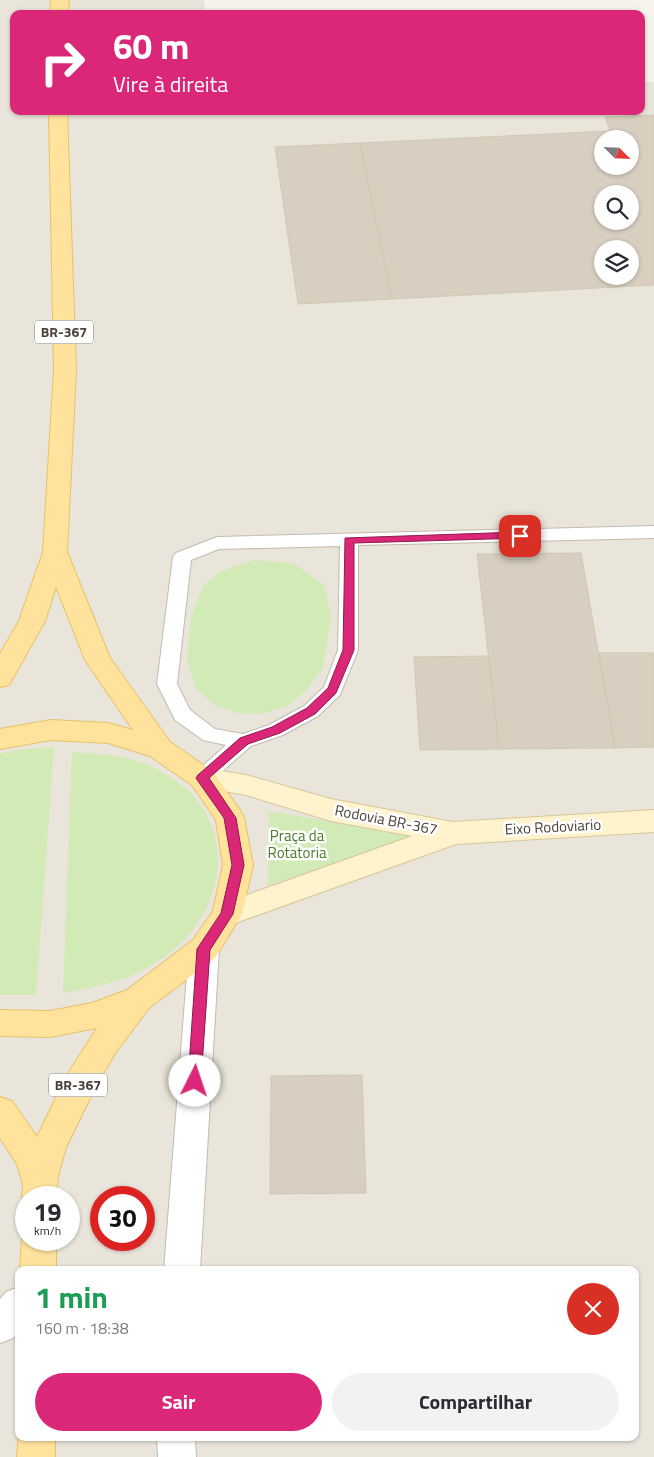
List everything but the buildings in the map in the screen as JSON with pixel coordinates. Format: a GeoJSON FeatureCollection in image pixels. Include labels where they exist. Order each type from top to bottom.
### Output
{"type":"FeatureCollection","features":[{"type":"Feature","properties":{"kind":"main road","name":"BR-367"},"geometry":{"type":"LineString","coordinates":[[0,678],[32,621],[55,552],[65,370],[58,115]]}},
{"type":"Feature","properties":{"kind":"main road","name":"BR-367"},"geometry":{"type":"LineString","coordinates":[[55,552],[98,660],[160,749]]}},
{"type":"Feature","properties":{"kind":"main road","name":"BR-367"},"geometry":{"type":"LineString","coordinates":[[0,739],[51,730],[108,732],[160,749],[202,778],[230,818],[238,865],[227,914],[204,949],[138,999],[107,1037],[80,1080],[44,1158],[40,1186]]}},
{"type":"Feature","properties":{"kind":"main road","name":"Rodovia BR-367"},"geometry":{"type":"LineString","coordinates":[[202,778],[246,785],[331,810],[453,833]]}},
{"type":"Feature","properties":{"kind":"main road","name":"Eixo Rodoviario"},"geometry":{"type":"LineString","coordinates":[[453,833],[654,821]]}},
{"type":"Feature","properties":{"kind":"main road","name":"Rodovia BR-367"},"geometry":{"type":"LineString","coordinates":[[227,914],[453,833]]}},
{"type":"Feature","properties":{"kind":"main road","name":"BR-367"},"geometry":{"type":"LineString","coordinates":[[0,1023],[50,1024],[95,1016],[138,999]]}},
{"type":"Feature","properties":{"kind":"main road","name":"BR-367"},"geometry":{"type":"LineString","coordinates":[[0,1111],[33,1159],[38,1186]]}},
{"type":"Feature","properties":{"kind":"main road"},"geometry":{"type":"LineString","coordinates":[[38,1251],[38,1266]]}},
{"type":"Feature","properties":{"kind":"main road"},"geometry":{"type":"LineString","coordinates":[[36,1441],[36,1457]]}},
{"type":"Feature","properties":{"kind":"street"},"geometry":{"type":"LineString","coordinates":[[182,1266],[204,949]]}},
{"type":"Feature","properties":{"kind":"street"},"geometry":{"type":"LineString","coordinates":[[0,1326],[15,1309]]}},
{"type":"Feature","properties":{"kind":"street"},"geometry":{"type":"LineString","coordinates":[[176,1441],[177,1457]]}},
{"type":"Feature","properties":{"kind":"lane"},"geometry":{"type":"LineString","coordinates":[[244,741],[210,735],[182,715],[167,684],[182,557],[217,543],[654,532]]}},
{"type":"Feature","properties":{"kind":"lane"},"geometry":{"type":"LineString","coordinates":[[202,778],[244,741],[276,730],[311,711],[332,690],[348,650],[349,540]]}},
{"type":"Feature","properties":{"kind":"shaded area"},"geometry":{"type":"Polygon","coordinates":[[[0,0],[204,0],[205,10],[10,10],[10,115],[645,115],[645,82],[654,82],[654,1457],[0,1457],[0,0]]]}},
{"type":"Feature","properties":{"kind":"green space"},"geometry":{"type":"Polygon","coordinates":[[[254,560],[293,563],[324,585],[331,617],[323,668],[307,690],[287,706],[263,714],[236,713],[215,705],[197,690],[187,660],[191,616],[203,587],[219,572],[254,560]]]}},
{"type":"Feature","properties":{"kind":"green space"},"geometry":{"type":"Polygon","coordinates":[[[54,747],[36,995],[0,995],[0,754],[16,750],[54,747]]]}},
{"type":"Feature","properties":{"kind":"green space"},"geometry":{"type":"Polygon","coordinates":[[[72,752],[112,756],[141,762],[181,785],[203,809],[215,836],[218,864],[212,893],[199,921],[178,945],[140,972],[97,986],[63,993],[72,752]]]}},
{"type":"Feature","properties":{"kind":"green space","name":"Praça da Rotatoria"},"geometry":{"type":"Polygon","coordinates":[[[269,811],[417,837],[268,885],[269,811]]]}},
{"type":"Feature","properties":{"kind":"route"},"geometry":{"type":"LineString","coordinates":[[195,1081],[204,949],[227,914],[238,865],[230,818],[202,778],[244,741],[276,730],[311,711],[332,690],[348,650],[350,598],[349,540],[520,536]]}}]}
